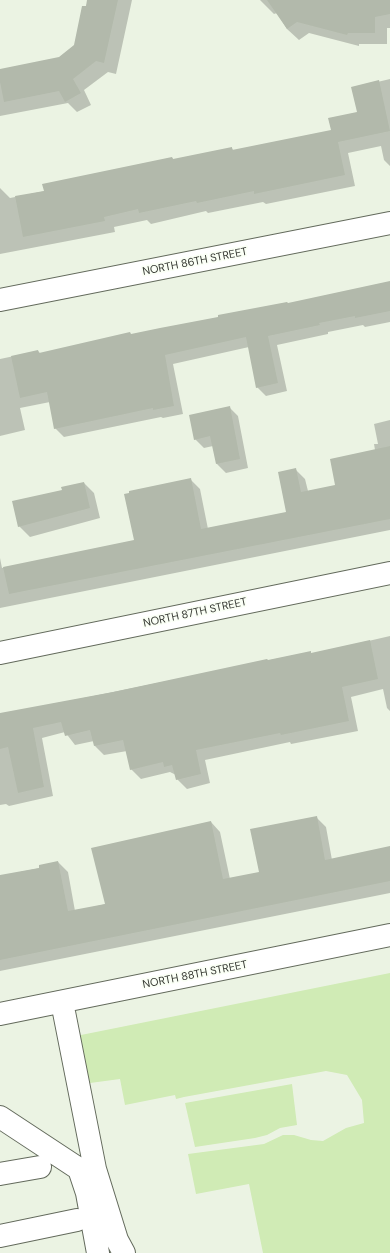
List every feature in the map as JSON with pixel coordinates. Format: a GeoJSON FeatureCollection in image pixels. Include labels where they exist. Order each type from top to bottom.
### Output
{"type":"FeatureCollection","features":[{"type":"Feature","properties":{"kind":"street","name":"NORTH 86TH STREET"},"geometry":{"type":"LineString","coordinates":[[0,300],[390,223]]}},
{"type":"Feature","properties":{"kind":"street","name":"NORTH 87TH STREET"},"geometry":{"type":"LineString","coordinates":[[0,653],[390,573]]}},
{"type":"Feature","properties":{"kind":"street","name":"NORTH 88TH STREET"},"geometry":{"type":"LineString","coordinates":[[0,1014],[390,935]]}},
{"type":"Feature","properties":{"kind":"street"},"geometry":{"type":"LineString","coordinates":[[62,1002],[95,1168],[116,1240],[124,1253]]}},
{"type":"Feature","properties":{"kind":"street"},"geometry":{"type":"LineString","coordinates":[[0,1116],[79,1169],[87,1193],[98,1253]]}},
{"type":"Feature","properties":{"kind":"street"},"geometry":{"type":"LineString","coordinates":[[0,1174],[40,1167]]}},
{"type":"Feature","properties":{"kind":"street"},"geometry":{"type":"LineString","coordinates":[[0,1236],[77,1220]]}},
{"type":"Feature","properties":{"kind":"green space"},"geometry":{"type":"Polygon","coordinates":[[[390,973],[390,1253],[263,1253],[249,1184],[196,1194],[188,1154],[264,1144],[283,1135],[294,1135],[311,1140],[323,1141],[346,1128],[364,1123],[362,1100],[347,1075],[326,1071],[176,1099],[175,1095],[125,1105],[120,1079],[90,1083],[85,1079],[76,1036],[390,973]]]}},
{"type":"Feature","properties":{"kind":"green space"},"geometry":{"type":"Polygon","coordinates":[[[292,1084],[297,1125],[280,1128],[267,1135],[255,1138],[195,1147],[185,1103],[292,1084]]]}},
{"type":"Feature","properties":{"kind":"building"},"geometry":{"type":"Polygon","coordinates":[[[87,0],[118,0],[104,63],[96,61],[73,79],[81,93],[65,102],[59,91],[4,102],[0,82],[0,69],[59,57],[74,45],[82,6],[86,6],[87,0]]]}},
{"type":"Feature","properties":{"kind":"building"},"geometry":{"type":"Polygon","coordinates":[[[267,0],[390,0],[390,14],[375,17],[375,33],[348,33],[347,35],[297,22],[287,29],[267,0]]]}},
{"type":"Feature","properties":{"kind":"building"},"geometry":{"type":"Polygon","coordinates":[[[379,80],[390,131],[338,142],[345,175],[254,194],[254,191],[139,213],[138,209],[104,217],[105,221],[23,237],[15,196],[44,191],[42,184],[172,157],[173,159],[232,147],[232,150],[331,130],[328,118],[357,112],[351,87],[379,80]]]}},
{"type":"Feature","properties":{"kind":"building"},"geometry":{"type":"Polygon","coordinates":[[[390,281],[390,311],[319,323],[320,325],[268,336],[278,383],[256,388],[246,337],[165,355],[174,406],[153,410],[153,408],[54,429],[47,392],[20,398],[11,356],[38,350],[39,353],[130,332],[131,334],[218,317],[218,315],[288,303],[390,281]]]}},
{"type":"Feature","properties":{"kind":"building"},"geometry":{"type":"Polygon","coordinates":[[[230,406],[240,459],[216,464],[210,436],[194,440],[189,415],[230,406]]]}},
{"type":"Feature","properties":{"kind":"building"},"geometry":{"type":"Polygon","coordinates":[[[390,446],[390,519],[9,594],[3,567],[134,540],[124,494],[129,493],[129,491],[191,478],[201,529],[286,512],[278,472],[296,468],[301,492],[335,485],[330,459],[390,446]]]}},
{"type":"Feature","properties":{"kind":"building"},"geometry":{"type":"Polygon","coordinates":[[[84,482],[90,508],[18,527],[12,501],[62,490],[61,487],[84,482]]]}},
{"type":"Feature","properties":{"kind":"building"},"geometry":{"type":"Polygon","coordinates":[[[370,640],[378,679],[342,687],[349,721],[196,750],[201,774],[176,780],[172,765],[164,767],[163,762],[130,770],[123,740],[94,746],[90,730],[65,736],[61,722],[33,728],[44,787],[18,793],[8,747],[0,749],[0,713],[113,692],[267,659],[311,651],[311,653],[370,640]]]}},
{"type":"Feature","properties":{"kind":"building"},"geometry":{"type":"Polygon","coordinates":[[[317,816],[325,860],[390,846],[390,881],[0,960],[0,875],[39,868],[39,865],[58,861],[68,911],[105,904],[91,848],[211,821],[223,879],[259,872],[250,829],[317,816]]]}}]}
